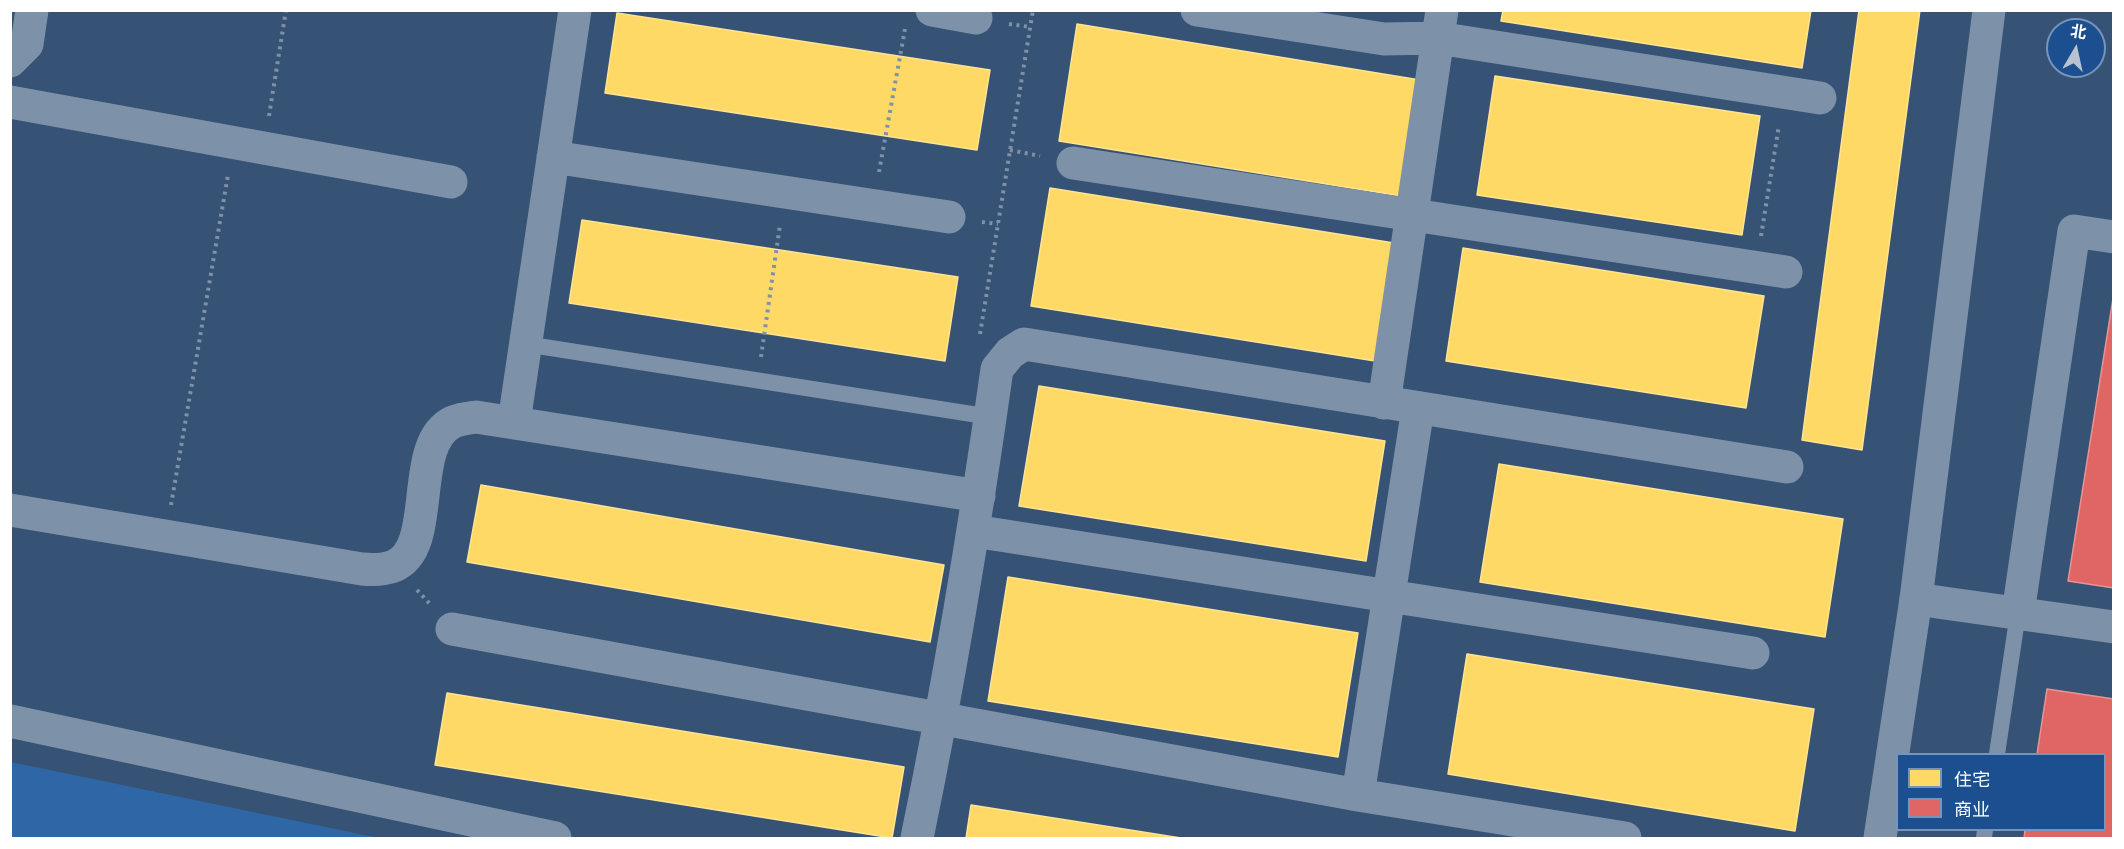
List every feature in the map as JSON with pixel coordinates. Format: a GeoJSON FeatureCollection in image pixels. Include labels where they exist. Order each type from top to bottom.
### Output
{"type":"FeatureCollection","features":[{"type":"Feature","properties":{"kind":"street"},"geometry":{"type":"LineString","coordinates":[[10,61],[27,44],[33,10]]}},
{"type":"Feature","properties":{"kind":"street"},"geometry":{"type":"LineString","coordinates":[[514,422],[574,10]]}},
{"type":"Feature","properties":{"kind":"street"},"geometry":{"type":"LineString","coordinates":[[1197,10],[1384,39],[1440,24],[1820,98]]}},
{"type":"Feature","properties":{"kind":"street"},"geometry":{"type":"LineString","coordinates":[[1880,838],[1916,599],[1989,10]]}},
{"type":"Feature","properties":{"kind":"street"},"geometry":{"type":"LineString","coordinates":[[919,16],[976,18]]}},
{"type":"Feature","properties":{"kind":"street"},"geometry":{"type":"LineString","coordinates":[[1384,403],[1440,24]]}},
{"type":"Feature","properties":{"kind":"street"},"geometry":{"type":"LineString","coordinates":[[10,102],[452,182]]}},
{"type":"Feature","properties":{"kind":"street"},"geometry":{"type":"LineString","coordinates":[[553,157],[949,217]]}},
{"type":"Feature","properties":{"kind":"street"},"geometry":{"type":"LineString","coordinates":[[1073,163],[1771,269]]}},
{"type":"Feature","properties":{"kind":"street"},"geometry":{"type":"LineString","coordinates":[[2018,613],[2074,231],[2114,237]]}},
{"type":"Feature","properties":{"kind":"street"},"geometry":{"type":"LineString","coordinates":[[917,838],[942,719],[974,531],[997,369],[1010,352],[1024,344],[1787,466]]}},
{"type":"Feature","properties":{"kind":"street"},"geometry":{"type":"LineString","coordinates":[[1358,795],[1418,408]]}},
{"type":"Feature","properties":{"kind":"street"},"geometry":{"type":"LineString","coordinates":[[10,510],[362,569],[395,566],[407,556],[415,537],[432,447],[441,432],[453,422],[476,417],[979,496]]}},
{"type":"Feature","properties":{"kind":"street"},"geometry":{"type":"LineString","coordinates":[[974,531],[1753,653]]}},
{"type":"Feature","properties":{"kind":"street"},"geometry":{"type":"LineString","coordinates":[[1916,599],[2114,627]]}},
{"type":"Feature","properties":{"kind":"street"},"geometry":{"type":"LineString","coordinates":[[452,629],[1358,795],[1625,838]]}},
{"type":"Feature","properties":{"kind":"street"},"geometry":{"type":"LineString","coordinates":[[10,721],[555,838]]}},
{"type":"Feature","properties":{"kind":"lane"},"geometry":{"type":"LineString","coordinates":[[525,345],[991,417]]}},
{"type":"Feature","properties":{"kind":"lane"},"geometry":{"type":"LineString","coordinates":[[1997,753],[2018,613]]}},
{"type":"Feature","properties":{"kind":"path"},"geometry":{"type":"LineString","coordinates":[[166,536],[249,145],[286,10]]}},
{"type":"Feature","properties":{"kind":"path"},"geometry":{"type":"LineString","coordinates":[[980,335],[1033,10]]}},
{"type":"Feature","properties":{"kind":"path"},"geometry":{"type":"LineString","coordinates":[[873,205],[919,16]]}},
{"type":"Feature","properties":{"kind":"path"},"geometry":{"type":"LineString","coordinates":[[1771,269],[1785,91]]}},
{"type":"Feature","properties":{"kind":"path"},"geometry":{"type":"LineString","coordinates":[[758,381],[785,192]]}},
{"type":"Feature","properties":{"kind":"path"},"geometry":{"type":"LineString","coordinates":[[395,566],[452,629]]}},
{"type":"Feature","properties":{"kind":"shaded area"},"geometry":{"type":"Polygon","coordinates":[[[11,762],[379,838],[11,838],[11,762]]]}},
{"type":"Feature","properties":{"kind":"building: 住宅"},"geometry":{"type":"Polygon","coordinates":[[[1503,10],[1811,10],[1802,68],[1501,21],[1503,10]]]}},
{"type":"Feature","properties":{"kind":"building: 住宅"},"geometry":{"type":"Polygon","coordinates":[[[1859,10],[1920,10],[1862,450],[1802,440],[1859,10]]]}},
{"type":"Feature","properties":{"kind":"building: 住宅"},"geometry":{"type":"Polygon","coordinates":[[[617,13],[990,70],[977,150],[605,93],[617,13]]]}},
{"type":"Feature","properties":{"kind":"building: 住宅"},"geometry":{"type":"Polygon","coordinates":[[[1077,24],[1420,80],[1401,196],[1059,141],[1077,24]]]}},
{"type":"Feature","properties":{"kind":"building: 住宅"},"geometry":{"type":"Polygon","coordinates":[[[1495,76],[1760,116],[1742,235],[1477,195],[1495,76]]]}},
{"type":"Feature","properties":{"kind":"building: 住宅"},"geometry":{"type":"Polygon","coordinates":[[[1050,188],[1394,243],[1375,361],[1031,306],[1050,188]]]}},
{"type":"Feature","properties":{"kind":"building: 住宅"},"geometry":{"type":"Polygon","coordinates":[[[582,220],[958,277],[945,361],[569,303],[582,220]]]}},
{"type":"Feature","properties":{"kind":"building: 住宅"},"geometry":{"type":"Polygon","coordinates":[[[1463,248],[1764,296],[1746,408],[1446,361],[1463,248]]]}},
{"type":"Feature","properties":{"kind":"building: 住宅"},"geometry":{"type":"Polygon","coordinates":[[[1039,386],[1385,441],[1366,561],[1019,506],[1039,386]]]}},
{"type":"Feature","properties":{"kind":"building: 住宅"},"geometry":{"type":"Polygon","coordinates":[[[1499,464],[1843,519],[1825,637],[1480,582],[1499,464]]]}},
{"type":"Feature","properties":{"kind":"building: 住宅"},"geometry":{"type":"Polygon","coordinates":[[[481,485],[944,565],[930,642],[467,562],[481,485]]]}},
{"type":"Feature","properties":{"kind":"building: 住宅"},"geometry":{"type":"Polygon","coordinates":[[[1008,577],[1358,633],[1338,757],[988,701],[1008,577]]]}},
{"type":"Feature","properties":{"kind":"building: 住宅"},"geometry":{"type":"Polygon","coordinates":[[[1467,654],[1814,709],[1795,831],[1448,774],[1467,654]]]}},
{"type":"Feature","properties":{"kind":"building: 住宅"},"geometry":{"type":"Polygon","coordinates":[[[447,693],[904,767],[892,838],[435,765],[447,693]]]}},
{"type":"Feature","properties":{"kind":"building: 住宅"},"geometry":{"type":"Polygon","coordinates":[[[971,805],[1181,838],[966,838],[971,805]]]}},
{"type":"Feature","properties":{"kind":"building: 商业"},"geometry":{"type":"Polygon","coordinates":[[[2114,292],[2114,588],[2068,581],[2114,292]]]}},
{"type":"Feature","properties":{"kind":"building: 商业"},"geometry":{"type":"Polygon","coordinates":[[[2047,689],[2114,699],[2114,838],[2024,838],[2025,831],[2106,831],[2106,753],[2037,753],[2047,689]]]}}]}
